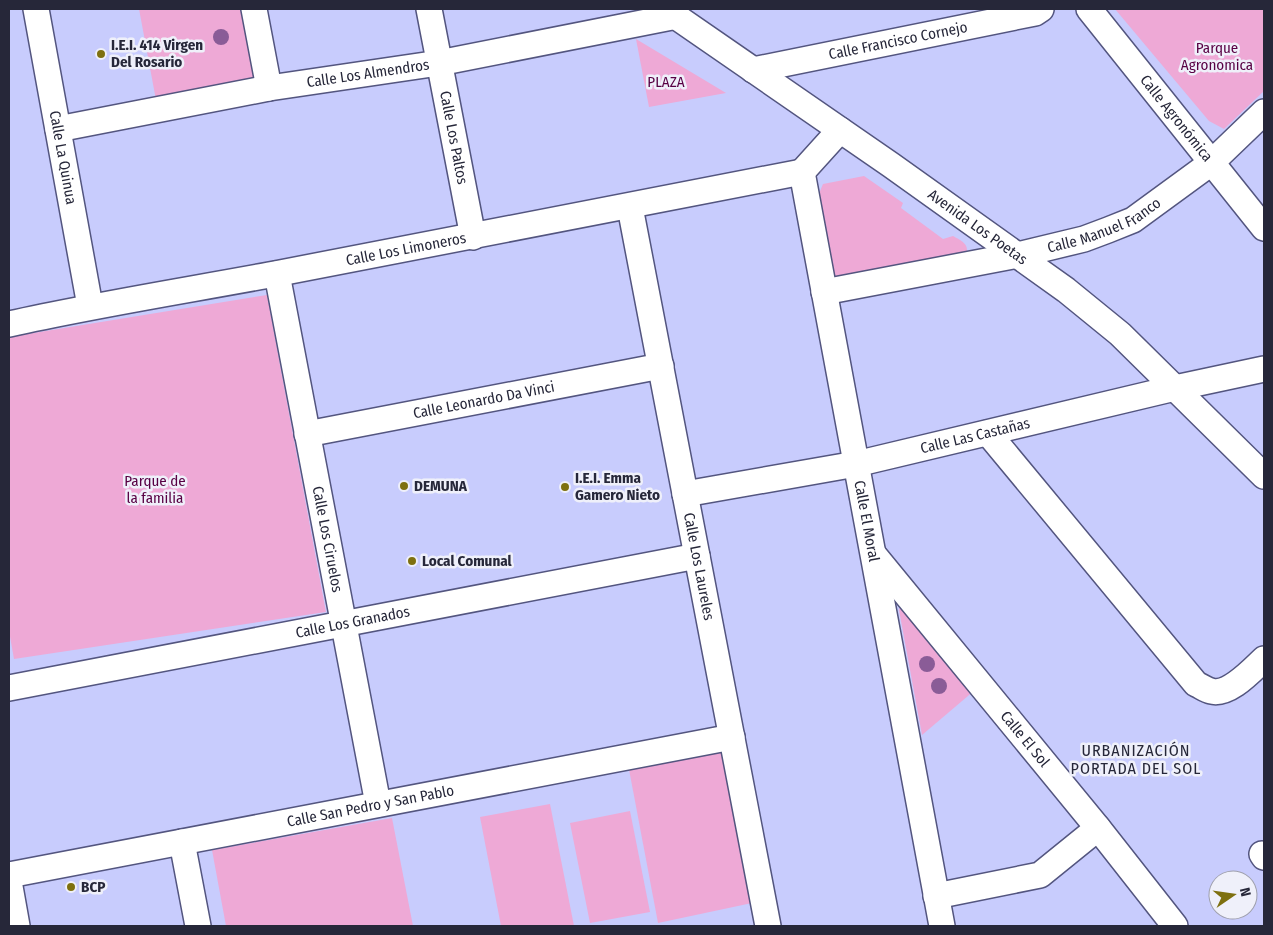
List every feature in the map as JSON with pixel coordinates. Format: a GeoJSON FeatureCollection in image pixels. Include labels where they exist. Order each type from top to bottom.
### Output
{"type":"FeatureCollection","features":[{"type":"Feature","properties":{"kind":"street","name":"Calle La Quinua"},"geometry":{"type":"LineString","coordinates":[[36,9],[90,306]]}},
{"type":"Feature","properties":{"kind":"street"},"geometry":{"type":"LineString","coordinates":[[254,9],[269,88]]}},
{"type":"Feature","properties":{"kind":"street","name":"Calle Los Paltos"},"geometry":{"type":"LineString","coordinates":[[429,9],[472,237]]}},
{"type":"Feature","properties":{"kind":"street","name":"Calle Francisco Cornejo"},"geometry":{"type":"LineString","coordinates":[[753,70],[1035,13],[1041,9]]}},
{"type":"Feature","properties":{"kind":"street","name":"Calle Agronómica"},"geometry":{"type":"LineString","coordinates":[[1089,9],[1264,228]]}},
{"type":"Feature","properties":{"kind":"street","name":"Calle Los Almendros"},"geometry":{"type":"LineString","coordinates":[[58,129],[269,88],[438,64],[671,13]]}},
{"type":"Feature","properties":{"kind":"street","name":"Avenida Los Poetas"},"geometry":{"type":"LineString","coordinates":[[671,13],[1066,290],[1120,334],[1264,476]]}},
{"type":"Feature","properties":{"kind":"street","name":"Calle Manuel Franco"},"geometry":{"type":"LineString","coordinates":[[824,292],[1018,255],[1084,239],[1133,220],[1211,163],[1264,112]]}},
{"type":"Feature","properties":{"kind":"street"},"geometry":{"type":"LineString","coordinates":[[802,172],[840,130]]}},
{"type":"Feature","properties":{"kind":"street","name":"Calle Los Limoneros"},"geometry":{"type":"LineString","coordinates":[[9,324],[90,306],[277,274],[630,207],[802,172]]}},
{"type":"Feature","properties":{"kind":"street","name":"Calle El Moral"},"geometry":{"type":"LineString","coordinates":[[802,172],[942,926]]}},
{"type":"Feature","properties":{"kind":"street","name":"Calle Los Laureles"},"geometry":{"type":"LineString","coordinates":[[630,207],[768,926]]}},
{"type":"Feature","properties":{"kind":"street","name":"Calle Los Ciruelos"},"geometry":{"type":"LineString","coordinates":[[277,274],[378,804]]}},
{"type":"Feature","properties":{"kind":"street","name":"Calle Leonardo Da Vinci"},"geometry":{"type":"LineString","coordinates":[[308,434],[661,366]]}},
{"type":"Feature","properties":{"kind":"street","name":"Calle Las Castañas"},"geometry":{"type":"LineString","coordinates":[[685,494],[856,464],[1175,388],[1264,369]]}},
{"type":"Feature","properties":{"kind":"street"},"geometry":{"type":"LineString","coordinates":[[988,432],[1196,684],[1212,692],[1227,688],[1239,682],[1264,659]]}},
{"type":"Feature","properties":{"kind":"street","name":"Calle El Sol"},"geometry":{"type":"LineString","coordinates":[[872,553],[1098,828],[1175,926]]}},
{"type":"Feature","properties":{"kind":"street","name":"Calle Los Granados"},"geometry":{"type":"LineString","coordinates":[[9,688],[697,556]]}},
{"type":"Feature","properties":{"kind":"street","name":"Calle San Pedro y San Pablo"},"geometry":{"type":"LineString","coordinates":[[9,875],[732,736]]}},
{"type":"Feature","properties":{"kind":"street"},"geometry":{"type":"LineString","coordinates":[[936,896],[1040,875],[1098,828]]}},
{"type":"Feature","properties":{"kind":"street"},"geometry":{"type":"LineString","coordinates":[[182,842],[198,926]]}},
{"type":"Feature","properties":{"kind":"street"},"geometry":{"type":"LineString","coordinates":[[9,881],[17,926]]}},
{"type":"Feature","properties":{"kind":"green space"},"geometry":{"type":"Polygon","coordinates":[[[139,9],[246,9],[259,79],[156,100],[139,9]]]}},
{"type":"Feature","properties":{"kind":"green space","name":"Parque Agronomica"},"geometry":{"type":"Polygon","coordinates":[[[1115,9],[1264,9],[1264,91],[1224,129],[1209,121],[1115,9]]]}},
{"type":"Feature","properties":{"kind":"green space","name":"PLAZA"},"geometry":{"type":"Polygon","coordinates":[[[636,39],[726,93],[649,107],[636,39]]]}},
{"type":"Feature","properties":{"kind":"green space"},"geometry":{"type":"Polygon","coordinates":[[[864,176],[903,203],[901,208],[943,239],[953,236],[962,242],[967,249],[965,256],[841,283],[833,274],[818,196],[823,184],[864,176]]]}},
{"type":"Feature","properties":{"kind":"green space","name":"Parque de la familia"},"geometry":{"type":"Polygon","coordinates":[[[267,295],[326,612],[14,659],[9,631],[9,337],[267,295]]]}},
{"type":"Feature","properties":{"kind":"green space"},"geometry":{"type":"Polygon","coordinates":[[[902,602],[975,690],[922,735],[899,610],[902,602]]]}},
{"type":"Feature","properties":{"kind":"green space"},"geometry":{"type":"Polygon","coordinates":[[[723,747],[752,903],[658,923],[628,764],[723,747]]]}},
{"type":"Feature","properties":{"kind":"green space"},"geometry":{"type":"Polygon","coordinates":[[[550,804],[574,926],[501,926],[480,817],[550,804]]]}},
{"type":"Feature","properties":{"kind":"green space"},"geometry":{"type":"Polygon","coordinates":[[[630,811],[650,912],[590,923],[570,823],[630,811]]]}},
{"type":"Feature","properties":{"kind":"green space"},"geometry":{"type":"Polygon","coordinates":[[[392,818],[413,926],[226,926],[212,850],[392,818]]]}},
{"type":"Feature","properties":{"kind":"place","name":"I.E.I. 414 Virgen Del Rosario"},"geometry":{"type":"Point","coordinates":[101,54]}},
{"type":"Feature","properties":{"kind":"place","name":"DEMUNA"},"geometry":{"type":"Point","coordinates":[404,486]}},
{"type":"Feature","properties":{"kind":"place","name":"I.E.I. Emma Gamero Nieto"},"geometry":{"type":"Point","coordinates":[565,487]}},
{"type":"Feature","properties":{"kind":"place","name":"Local Comunal"},"geometry":{"type":"Point","coordinates":[412,561]}},
{"type":"Feature","properties":{"kind":"place","name":"BCP"},"geometry":{"type":"Point","coordinates":[71,887]}},
{"type":"Feature","properties":{"kind":"district","name":"URBANIZACIÓN PORTADA DEL SOL"},"geometry":{"type":"Point","coordinates":[1136,759]}}]}
